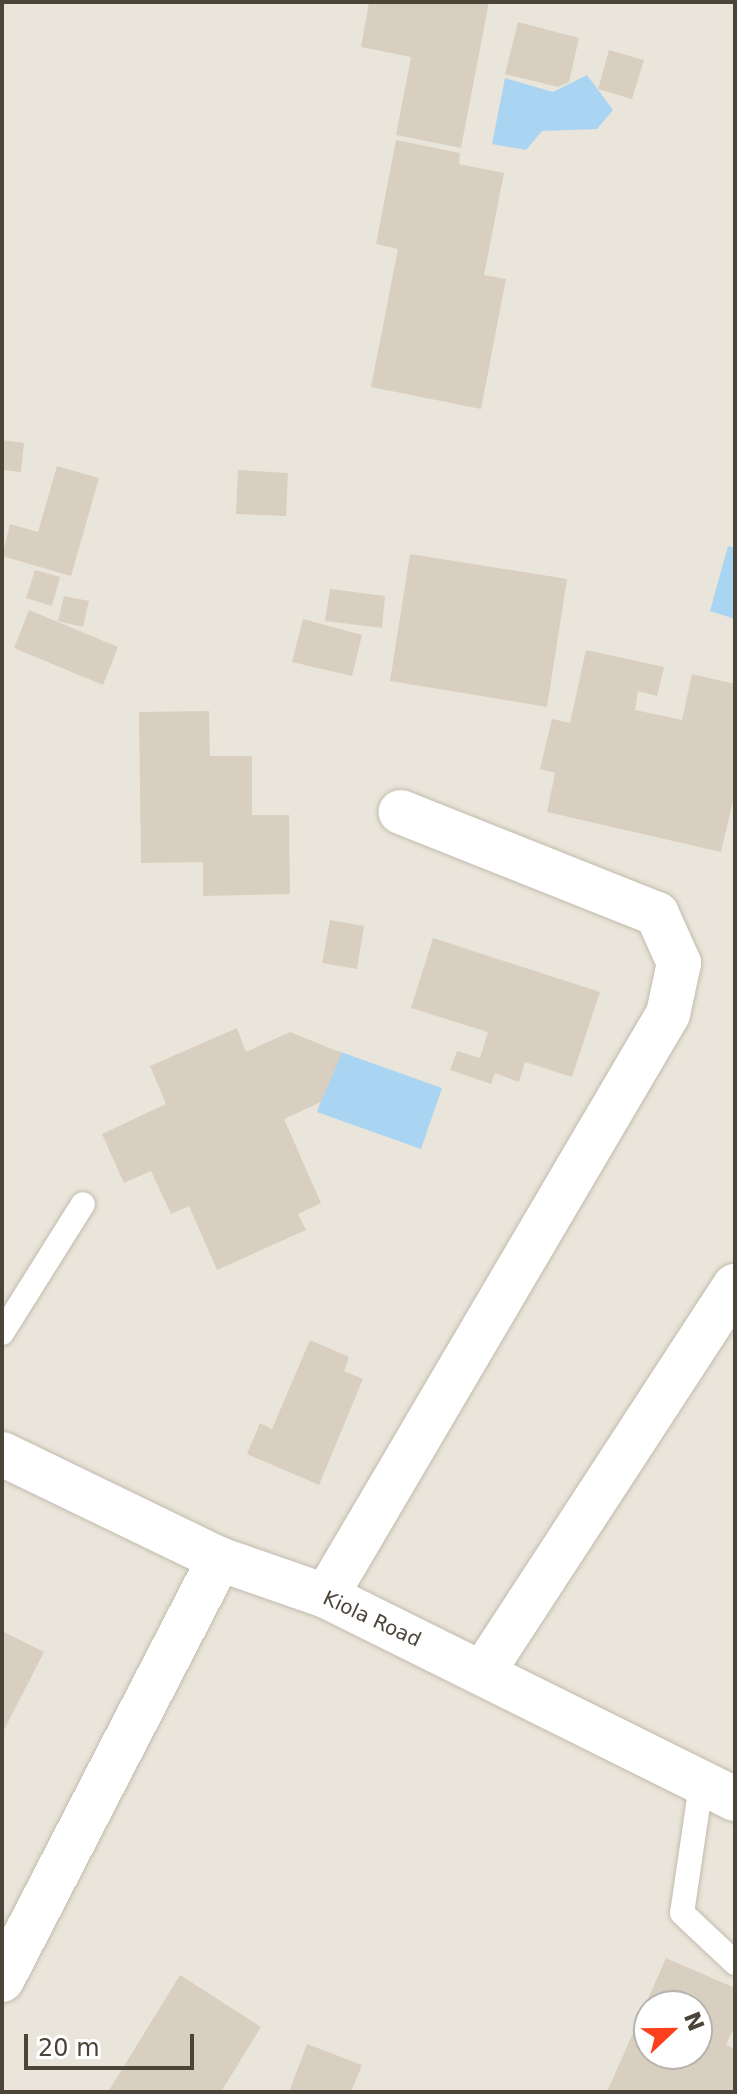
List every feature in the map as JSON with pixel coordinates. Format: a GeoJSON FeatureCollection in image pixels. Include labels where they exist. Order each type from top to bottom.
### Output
{"type":"FeatureCollection","features":[{"type":"Feature","properties":{"kind":"street"},"geometry":{"type":"LineString","coordinates":[[326,1596],[630,1083],[668,1014],[679,963],[657,914],[401,812]]}},
{"type":"Feature","properties":{"kind":"street"},"geometry":{"type":"LineString","coordinates":[[483,1672],[735,1286]]}},
{"type":"Feature","properties":{"kind":"street","name":"Kiola Road"},"geometry":{"type":"LineString","coordinates":[[2,1454],[219,1559],[326,1596],[718,1792]]}},
{"type":"Feature","properties":{"kind":"street"},"geometry":{"type":"LineString","coordinates":[[2,1980],[219,1559]]}},
{"type":"Feature","properties":{"kind":"lane"},"geometry":{"type":"LineString","coordinates":[[2,1333],[83,1204]]}},
{"type":"Feature","properties":{"kind":"lane"},"geometry":{"type":"LineString","coordinates":[[718,1792],[682,1913],[735,1963]]}},
{"type":"Feature","properties":{"kind":"shaded area"},"geometry":{"type":"Polygon","coordinates":[[[2,2],[735,2],[735,2092],[2,2092],[2,2]]]}},
{"type":"Feature","properties":{"kind":"water"},"geometry":{"type":"Polygon","coordinates":[[[587,75],[613,110],[597,129],[542,131],[526,150],[492,144],[505,78],[553,92],[587,75]]]}},
{"type":"Feature","properties":{"kind":"water"},"geometry":{"type":"Polygon","coordinates":[[[728,546],[735,548],[735,619],[710,611],[728,546]]]}},
{"type":"Feature","properties":{"kind":"water"},"geometry":{"type":"Polygon","coordinates":[[[338,1051],[442,1088],[421,1149],[317,1112],[338,1051]]]}},
{"type":"Feature","properties":{"kind":"building"},"geometry":{"type":"Polygon","coordinates":[[[369,2],[489,2],[461,148],[396,135],[411,57],[361,47],[369,2]]]}},
{"type":"Feature","properties":{"kind":"building"},"geometry":{"type":"Polygon","coordinates":[[[518,22],[579,38],[569,82],[558,87],[505,74],[518,22]]]}},
{"type":"Feature","properties":{"kind":"building"},"geometry":{"type":"Polygon","coordinates":[[[609,50],[644,60],[632,99],[598,89],[609,50]]]}},
{"type":"Feature","properties":{"kind":"building"},"geometry":{"type":"Polygon","coordinates":[[[396,140],[460,153],[459,164],[504,173],[484,275],[506,279],[481,409],[371,387],[398,249],[376,244],[396,140]]]}},
{"type":"Feature","properties":{"kind":"building"},"geometry":{"type":"Polygon","coordinates":[[[2,440],[24,443],[21,472],[2,470],[2,440]]]}},
{"type":"Feature","properties":{"kind":"building"},"geometry":{"type":"Polygon","coordinates":[[[57,466],[99,478],[71,576],[2,556],[10,524],[38,532],[57,466]]]}},
{"type":"Feature","properties":{"kind":"building"},"geometry":{"type":"Polygon","coordinates":[[[238,470],[288,473],[286,516],[236,514],[238,470]]]}},
{"type":"Feature","properties":{"kind":"building"},"geometry":{"type":"Polygon","coordinates":[[[410,554],[567,579],[547,707],[390,681],[410,554]]]}},
{"type":"Feature","properties":{"kind":"building"},"geometry":{"type":"Polygon","coordinates":[[[35,570],[60,577],[52,606],[26,598],[35,570]]]}},
{"type":"Feature","properties":{"kind":"building"},"geometry":{"type":"Polygon","coordinates":[[[330,589],[385,596],[382,628],[325,621],[330,589]]]}},
{"type":"Feature","properties":{"kind":"building"},"geometry":{"type":"Polygon","coordinates":[[[64,596],[89,601],[83,627],[58,621],[64,596]]]}},
{"type":"Feature","properties":{"kind":"building"},"geometry":{"type":"Polygon","coordinates":[[[29,610],[118,647],[103,685],[14,648],[29,610]]]}},
{"type":"Feature","properties":{"kind":"building"},"geometry":{"type":"Polygon","coordinates":[[[303,619],[362,635],[352,676],[292,662],[303,619]]]}},
{"type":"Feature","properties":{"kind":"building"},"geometry":{"type":"Polygon","coordinates":[[[586,650],[664,667],[657,696],[638,691],[635,710],[682,720],[692,674],[735,684],[735,792],[721,852],[547,812],[555,773],[540,769],[552,719],[570,723],[586,650]]]}},
{"type":"Feature","properties":{"kind":"building"},"geometry":{"type":"Polygon","coordinates":[[[209,711],[210,756],[252,756],[252,815],[289,815],[290,894],[203,896],[203,862],[141,863],[139,712],[209,711]]]}},
{"type":"Feature","properties":{"kind":"building"},"geometry":{"type":"Polygon","coordinates":[[[330,920],[364,926],[357,969],[322,963],[330,920]]]}},
{"type":"Feature","properties":{"kind":"building"},"geometry":{"type":"Polygon","coordinates":[[[433,938],[600,992],[572,1077],[525,1062],[519,1082],[495,1073],[491,1084],[450,1070],[457,1051],[480,1058],[488,1032],[411,1008],[433,938]]]}},
{"type":"Feature","properties":{"kind":"building"},"geometry":{"type":"Polygon","coordinates":[[[237,1028],[246,1052],[290,1032],[342,1053],[321,1102],[284,1119],[321,1203],[298,1214],[306,1230],[217,1270],[189,1206],[171,1214],[151,1171],[124,1183],[102,1134],[166,1104],[150,1066],[237,1028]]]}},
{"type":"Feature","properties":{"kind":"building"},"geometry":{"type":"Polygon","coordinates":[[[310,1340],[349,1357],[344,1371],[363,1379],[319,1485],[247,1454],[260,1423],[272,1429],[310,1340]]]}},
{"type":"Feature","properties":{"kind":"building"},"geometry":{"type":"Polygon","coordinates":[[[2,1631],[44,1652],[2,1734],[2,1631]]]}},
{"type":"Feature","properties":{"kind":"building"},"geometry":{"type":"Polygon","coordinates":[[[666,1958],[735,1988],[735,2026],[726,2045],[735,2049],[735,2092],[607,2092],[633,2033],[633,2070],[713,2070],[713,1990],[652,1990],[666,1958]]]}},
{"type":"Feature","properties":{"kind":"building"},"geometry":{"type":"Polygon","coordinates":[[[180,1975],[261,2027],[221,2092],[108,2092],[180,1975]]]}},
{"type":"Feature","properties":{"kind":"building"},"geometry":{"type":"Polygon","coordinates":[[[307,2044],[362,2065],[351,2092],[289,2092],[307,2044]]]}}]}
